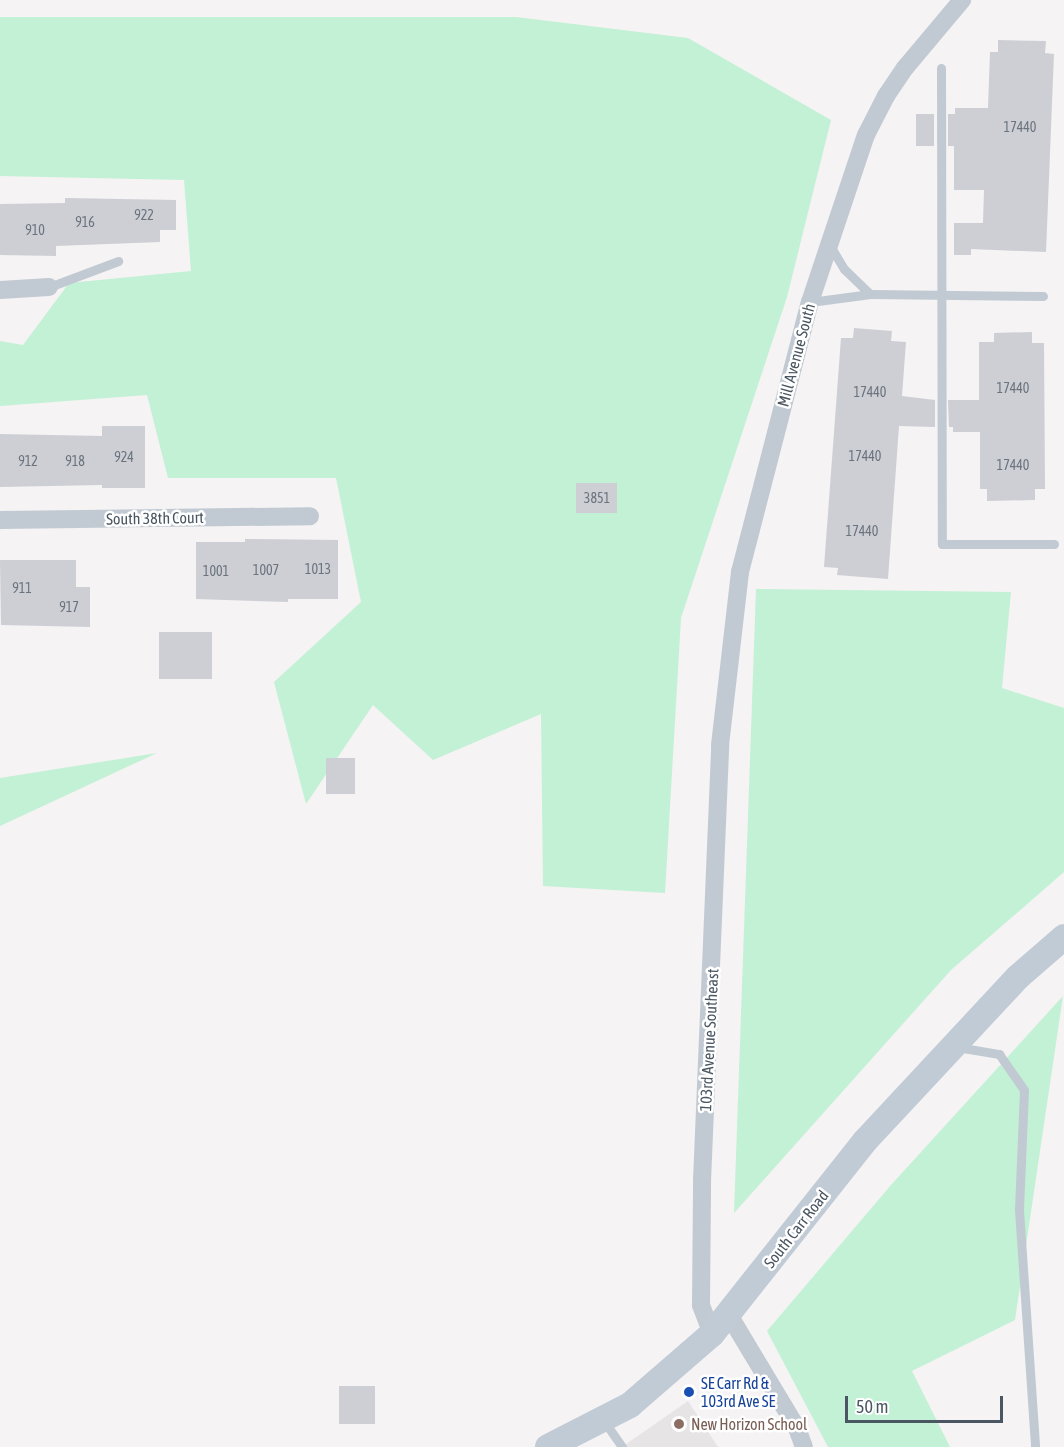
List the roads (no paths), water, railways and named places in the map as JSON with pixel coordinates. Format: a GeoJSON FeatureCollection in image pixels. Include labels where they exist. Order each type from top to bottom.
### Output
{"type":"FeatureCollection","features":[{"type":"Feature","properties":{"kind":"main road","name":"South Carr Road"},"geometry":{"type":"LineString","coordinates":[[548,1447],[630,1405],[720,1324],[865,1141],[1018,977],[1064,937]]}},
{"type":"Feature","properties":{"kind":"street","name":"Mill Avenue South"},"geometry":{"type":"LineString","coordinates":[[720,745],[740,572],[810,302],[866,135],[886,96],[933,32],[962,0]]}},
{"type":"Feature","properties":{"kind":"street"},"geometry":{"type":"LineString","coordinates":[[0,291],[49,287]]}},
{"type":"Feature","properties":{"kind":"street","name":"South 38th Court"},"geometry":{"type":"LineString","coordinates":[[0,520],[310,516]]}},
{"type":"Feature","properties":{"kind":"street","name":"103rd Avenue Southeast"},"geometry":{"type":"LineString","coordinates":[[720,745],[702,1181],[701,1305],[720,1324],[797,1428],[804,1447]]}},
{"type":"Feature","properties":{"kind":"lane"},"geometry":{"type":"LineString","coordinates":[[941,68],[942,544],[1053,544]]}},
{"type":"Feature","properties":{"kind":"lane"},"geometry":{"type":"LineString","coordinates":[[829,244],[844,269],[870,294]]}},
{"type":"Feature","properties":{"kind":"lane"},"geometry":{"type":"LineString","coordinates":[[49,287],[118,261]]}},
{"type":"Feature","properties":{"kind":"lane"},"geometry":{"type":"LineString","coordinates":[[810,302],[870,294],[1043,296]]}},
{"type":"Feature","properties":{"kind":"lane"},"geometry":{"type":"LineString","coordinates":[[952,1046],[999,1054],[1024,1090],[1019,1210],[1035,1447]]}},
{"type":"Feature","properties":{"kind":"lane"},"geometry":{"type":"LineString","coordinates":[[603,1419],[622,1447]]}},
{"type":"Feature","properties":{"kind":"place","name":"SE Carr Rd & 103rd Ave SE"},"geometry":{"type":"Point","coordinates":[689,1392]}},
{"type":"Feature","properties":{"kind":"place","name":"New Horizon School"},"geometry":{"type":"Point","coordinates":[679,1424]}}]}
